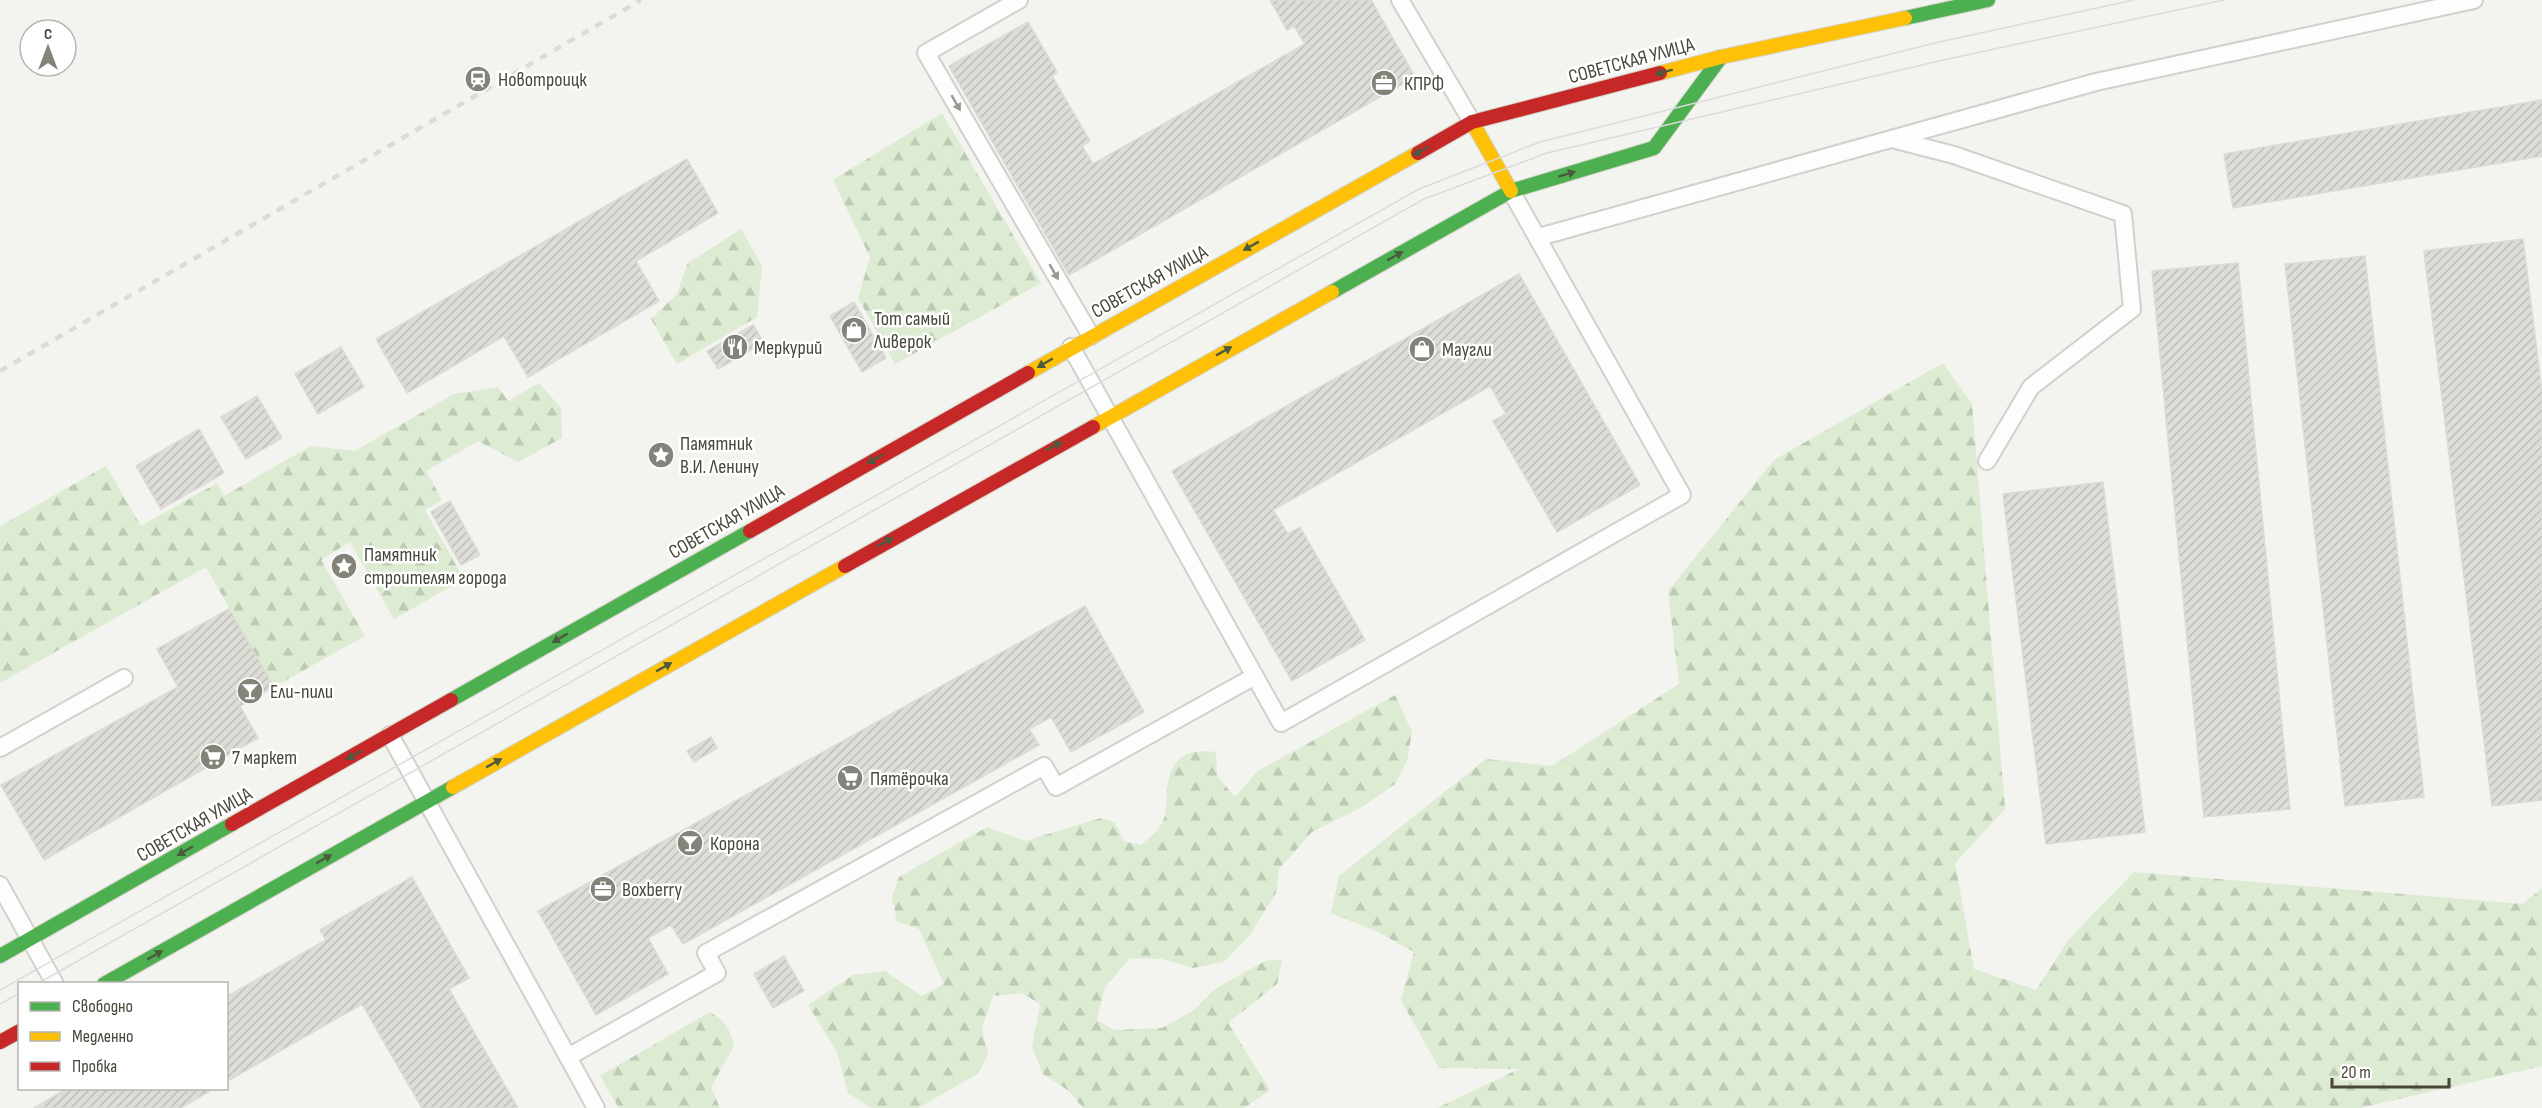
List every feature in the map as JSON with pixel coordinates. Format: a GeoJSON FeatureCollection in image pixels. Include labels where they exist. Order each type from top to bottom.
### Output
{"type":"FeatureCollection","features":[{"type":"Feature","properties":{"kind":"main road"},"geometry":{"type":"LineString","coordinates":[[1721,57],[1988,0]]}},
{"type":"Feature","properties":{"kind":"main road","name":"СОВЕТСКАЯ УЛИЦА"},"geometry":{"type":"LineString","coordinates":[[0,956],[1472,122],[1721,57]]}},
{"type":"Feature","properties":{"kind":"main road","name":"СОВЕТСКАЯ УЛИЦА"},"geometry":{"type":"LineString","coordinates":[[108,982],[1511,191],[1654,148],[1721,57]]}},
{"type":"Feature","properties":{"kind":"main road"},"geometry":{"type":"LineString","coordinates":[[1472,122],[1511,191]]}},
{"type":"Feature","properties":{"kind":"main road"},"geometry":{"type":"LineString","coordinates":[[0,1042],[18,1032]]}},
{"type":"Feature","properties":{"kind":"lane"},"geometry":{"type":"LineString","coordinates":[[1019,0],[926,53],[1092,336]]}},
{"type":"Feature","properties":{"kind":"lane"},"geometry":{"type":"LineString","coordinates":[[1400,0],[1472,122]]}},
{"type":"Feature","properties":{"kind":"lane"},"geometry":{"type":"LineString","coordinates":[[1539,237],[2096,82],[2474,0]]}},
{"type":"Feature","properties":{"kind":"lane"},"geometry":{"type":"LineString","coordinates":[[1891,138],[1954,155],[2123,213],[2132,309],[2031,387],[1987,460]]}},
{"type":"Feature","properties":{"kind":"lane"},"geometry":{"type":"LineString","coordinates":[[1071,348],[1281,723],[1682,495],[1539,237],[1511,191]]}},
{"type":"Feature","properties":{"kind":"lane"},"geometry":{"type":"LineString","coordinates":[[568,1057],[717,973],[706,953],[1044,766],[1056,787],[1255,676]]}},
{"type":"Feature","properties":{"kind":"lane"},"geometry":{"type":"LineString","coordinates":[[0,748],[124,678]]}},
{"type":"Feature","properties":{"kind":"lane"},"geometry":{"type":"LineString","coordinates":[[390,735],[596,1108]]}},
{"type":"Feature","properties":{"kind":"lane"},"geometry":{"type":"LineString","coordinates":[[0,885],[55,982]]}},
{"type":"Feature","properties":{"kind":"green space"},"geometry":{"type":"Polygon","coordinates":[[[942,113],[1041,283],[895,364],[858,298],[870,257],[833,180],[942,113]]]}},
{"type":"Feature","properties":{"kind":"green space"},"geometry":{"type":"Polygon","coordinates":[[[741,229],[762,266],[757,317],[677,364],[651,319],[677,294],[687,264],[741,229]]]}},
{"type":"Feature","properties":{"kind":"green space"},"geometry":{"type":"Polygon","coordinates":[[[1943,363],[1972,404],[2005,809],[1955,863],[1974,969],[2036,990],[2070,938],[2134,872],[2523,904],[2542,888],[2542,1066],[2360,1108],[1437,1108],[1519,1069],[1439,1068],[1401,1000],[1414,952],[1378,932],[1331,913],[1339,876],[1486,759],[1552,766],[1679,684],[1668,591],[1774,460],[1943,363]]]}},
{"type":"Feature","properties":{"kind":"green space"},"geometry":{"type":"Polygon","coordinates":[[[539,383],[561,408],[562,438],[518,462],[478,441],[426,471],[442,500],[425,510],[464,579],[394,619],[350,542],[321,560],[365,636],[274,687],[206,567],[0,683],[0,526],[106,466],[141,526],[217,483],[224,496],[311,446],[355,451],[454,394],[498,387],[508,401],[539,383]]]}},
{"type":"Feature","properties":{"kind":"green space"},"geometry":{"type":"Polygon","coordinates":[[[1395,695],[1412,732],[1407,761],[1395,784],[1362,807],[1312,832],[1279,869],[1276,893],[1249,936],[1224,962],[1193,968],[1162,959],[1130,958],[1105,987],[1097,1020],[1114,1030],[1162,1028],[1193,1011],[1215,989],[1265,961],[1282,959],[1277,984],[1228,1023],[1270,1090],[1244,1108],[1083,1108],[1069,1091],[1043,1074],[1032,1047],[1040,1004],[1022,993],[993,996],[982,1028],[988,1055],[977,1074],[918,1108],[872,1108],[848,1093],[837,1052],[808,1005],[853,975],[885,971],[922,996],[944,984],[919,929],[897,922],[892,897],[899,877],[987,827],[1025,841],[1101,818],[1115,823],[1124,841],[1141,845],[1157,831],[1163,820],[1170,773],[1184,756],[1207,751],[1216,752],[1217,776],[1235,797],[1258,771],[1395,695]]]}},
{"type":"Feature","properties":{"kind":"green space"},"geometry":{"type":"Polygon","coordinates":[[[710,1012],[720,1018],[726,1026],[734,1046],[711,1087],[720,1108],[619,1108],[600,1076],[710,1012]]]}},
{"type":"Feature","properties":{"kind":"building"},"geometry":{"type":"Polygon","coordinates":[[[1270,0],[1371,0],[1415,77],[1069,275],[949,66],[1028,22],[1057,72],[1052,76],[1090,141],[1082,146],[1093,164],[1305,44],[1294,26],[1287,30],[1270,0]]]}},
{"type":"Feature","properties":{"kind":"building"},"geometry":{"type":"Polygon","coordinates":[[[2542,100],[2542,156],[2233,208],[2224,154],[2542,100]]]}},
{"type":"Feature","properties":{"kind":"building"},"geometry":{"type":"Polygon","coordinates":[[[687,159],[718,213],[636,261],[659,301],[528,377],[504,336],[407,393],[376,339],[687,159]]]}},
{"type":"Feature","properties":{"kind":"building"},"geometry":{"type":"Polygon","coordinates":[[[2523,239],[2542,392],[2542,800],[2492,806],[2424,251],[2523,239]]]}},
{"type":"Feature","properties":{"kind":"building"},"geometry":{"type":"Polygon","coordinates":[[[2365,256],[2424,797],[2345,806],[2285,264],[2365,256]]]}},
{"type":"Feature","properties":{"kind":"building"},"geometry":{"type":"Polygon","coordinates":[[[2238,263],[2290,809],[2204,817],[2152,271],[2238,263]]]}},
{"type":"Feature","properties":{"kind":"building"},"geometry":{"type":"Polygon","coordinates":[[[1519,274],[1640,485],[1557,532],[1493,421],[1506,414],[1490,386],[1273,510],[1288,534],[1300,527],[1365,640],[1292,681],[1172,471],[1519,274]]]}},
{"type":"Feature","properties":{"kind":"building","name":"Тот самый Ливерок"},"geometry":{"type":"Polygon","coordinates":[[[854,302],[886,358],[862,372],[830,316],[854,302]]]}},
{"type":"Feature","properties":{"kind":"building","name":"Меркурий"},"geometry":{"type":"Polygon","coordinates":[[[753,325],[764,343],[718,369],[707,351],[753,325]]]}},
{"type":"Feature","properties":{"kind":"building"},"geometry":{"type":"Polygon","coordinates":[[[341,347],[364,387],[318,414],[295,374],[341,347]]]}},
{"type":"Feature","properties":{"kind":"building"},"geometry":{"type":"Polygon","coordinates":[[[257,396],[282,438],[246,459],[221,417],[257,396]]]}},
{"type":"Feature","properties":{"kind":"building"},"geometry":{"type":"Polygon","coordinates":[[[199,429],[224,473],[161,509],[136,466],[199,429]]]}},
{"type":"Feature","properties":{"kind":"building"},"geometry":{"type":"Polygon","coordinates":[[[2103,482],[2145,832],[2046,844],[2003,494],[2103,482]]]}},
{"type":"Feature","properties":{"kind":"building"},"geometry":{"type":"Polygon","coordinates":[[[450,501],[480,555],[461,565],[431,512],[450,501]]]}},
{"type":"Feature","properties":{"kind":"building"},"geometry":{"type":"Polygon","coordinates":[[[1085,606],[1144,712],[1071,752],[1051,717],[1029,729],[1039,745],[683,944],[671,925],[648,938],[668,974],[596,1015],[538,911],[1085,606]]]}},
{"type":"Feature","properties":{"kind":"building"},"geometry":{"type":"Polygon","coordinates":[[[229,609],[274,687],[240,706],[258,738],[44,860],[1,785],[178,687],[157,649],[229,609]]]}},
{"type":"Feature","properties":{"kind":"building"},"geometry":{"type":"Polygon","coordinates":[[[711,737],[717,748],[694,762],[687,751],[711,737]]]}},
{"type":"Feature","properties":{"kind":"building"},"geometry":{"type":"Polygon","coordinates":[[[412,877],[469,978],[449,989],[518,1108],[422,1108],[362,1004],[228,1081],[228,996],[326,940],[320,930],[412,877]]]}},
{"type":"Feature","properties":{"kind":"building"},"geometry":{"type":"Polygon","coordinates":[[[784,956],[804,991],[773,1008],[754,974],[784,956]]]}},
{"type":"Feature","properties":{"kind":"building"},"geometry":{"type":"Polygon","coordinates":[[[65,1090],[212,1090],[181,1108],[34,1108],[65,1090]]]}},
{"type":"Feature","properties":{"kind":"tram line"},"geometry":{"type":"LineString","coordinates":[[0,990],[1419,189],[1540,142],[1939,42],[2134,0]]}},
{"type":"Feature","properties":{"kind":"tram line"},"geometry":{"type":"LineString","coordinates":[[41,982],[1424,199],[1547,153],[1943,60],[2224,0]]}},
{"type":"Feature","properties":{"kind":"tram line"},"geometry":{"type":"LineString","coordinates":[[0,1004],[18,994]]}},
{"type":"Feature","properties":{"kind":"railway"},"geometry":{"type":"LineString","coordinates":[[0,371],[641,0]]}},
{"type":"Feature","properties":{"kind":"traffic: fast"},"geometry":{"type":"LineString","coordinates":[[1905,18],[1988,0]]}},
{"type":"Feature","properties":{"kind":"traffic: fast"},"geometry":{"type":"LineString","coordinates":[[1332,292],[1511,191],[1654,148],[1721,57]]}},
{"type":"Feature","properties":{"kind":"traffic: fast"},"geometry":{"type":"LineString","coordinates":[[451,700],[750,531]]}},
{"type":"Feature","properties":{"kind":"traffic: fast"},"geometry":{"type":"LineString","coordinates":[[108,982],[453,787]]}},
{"type":"Feature","properties":{"kind":"traffic: fast"},"geometry":{"type":"LineString","coordinates":[[0,956],[232,824]]}},
{"type":"Feature","properties":{"kind":"traffic: slow"},"geometry":{"type":"LineString","coordinates":[[1660,73],[1721,57],[1905,18]]}},
{"type":"Feature","properties":{"kind":"traffic: slow"},"geometry":{"type":"LineString","coordinates":[[1472,122],[1511,191]]}},
{"type":"Feature","properties":{"kind":"traffic: slow"},"geometry":{"type":"LineString","coordinates":[[1028,373],[1418,153]]}},
{"type":"Feature","properties":{"kind":"traffic: slow"},"geometry":{"type":"LineString","coordinates":[[1093,427],[1332,292]]}},
{"type":"Feature","properties":{"kind":"traffic: slow"},"geometry":{"type":"LineString","coordinates":[[453,787],[845,566]]}},
{"type":"Feature","properties":{"kind":"traffic: jam"},"geometry":{"type":"LineString","coordinates":[[1418,153],[1472,122],[1660,73]]}},
{"type":"Feature","properties":{"kind":"traffic: jam"},"geometry":{"type":"LineString","coordinates":[[750,531],[1028,373]]}},
{"type":"Feature","properties":{"kind":"traffic: jam"},"geometry":{"type":"LineString","coordinates":[[845,566],[1093,427]]}},
{"type":"Feature","properties":{"kind":"traffic: jam"},"geometry":{"type":"LineString","coordinates":[[232,824],[451,700]]}},
{"type":"Feature","properties":{"kind":"traffic: jam"},"geometry":{"type":"LineString","coordinates":[[0,1042],[18,1032]]}},
{"type":"Feature","properties":{"kind":"place","name":"Новотроицк"},"geometry":{"type":"Point","coordinates":[478,79]}},
{"type":"Feature","properties":{"kind":"place","name":"КПРФ"},"geometry":{"type":"Point","coordinates":[1384,83]}},
{"type":"Feature","properties":{"kind":"place","name":"Тот самый Ливерок"},"geometry":{"type":"Point","coordinates":[854,330]}},
{"type":"Feature","properties":{"kind":"place","name":"Меркурий"},"geometry":{"type":"Point","coordinates":[735,347]}},
{"type":"Feature","properties":{"kind":"place","name":"Маугли"},"geometry":{"type":"Point","coordinates":[1422,349]}},
{"type":"Feature","properties":{"kind":"place","name":"Памятник В.И. Ленину"},"geometry":{"type":"Point","coordinates":[661,455]}},
{"type":"Feature","properties":{"kind":"place","name":"Памятник строителям города"},"geometry":{"type":"Point","coordinates":[344,566]}},
{"type":"Feature","properties":{"kind":"place","name":"Ели-пили"},"geometry":{"type":"Point","coordinates":[250,691]}},
{"type":"Feature","properties":{"kind":"place","name":"7 маркет"},"geometry":{"type":"Point","coordinates":[213,757]}},
{"type":"Feature","properties":{"kind":"place","name":"Пятёрочка"},"geometry":{"type":"Point","coordinates":[850,778]}},
{"type":"Feature","properties":{"kind":"place","name":"Корона"},"geometry":{"type":"Point","coordinates":[690,843]}},
{"type":"Feature","properties":{"kind":"place","name":"Boxberry"},"geometry":{"type":"Point","coordinates":[603,889]}}]}
